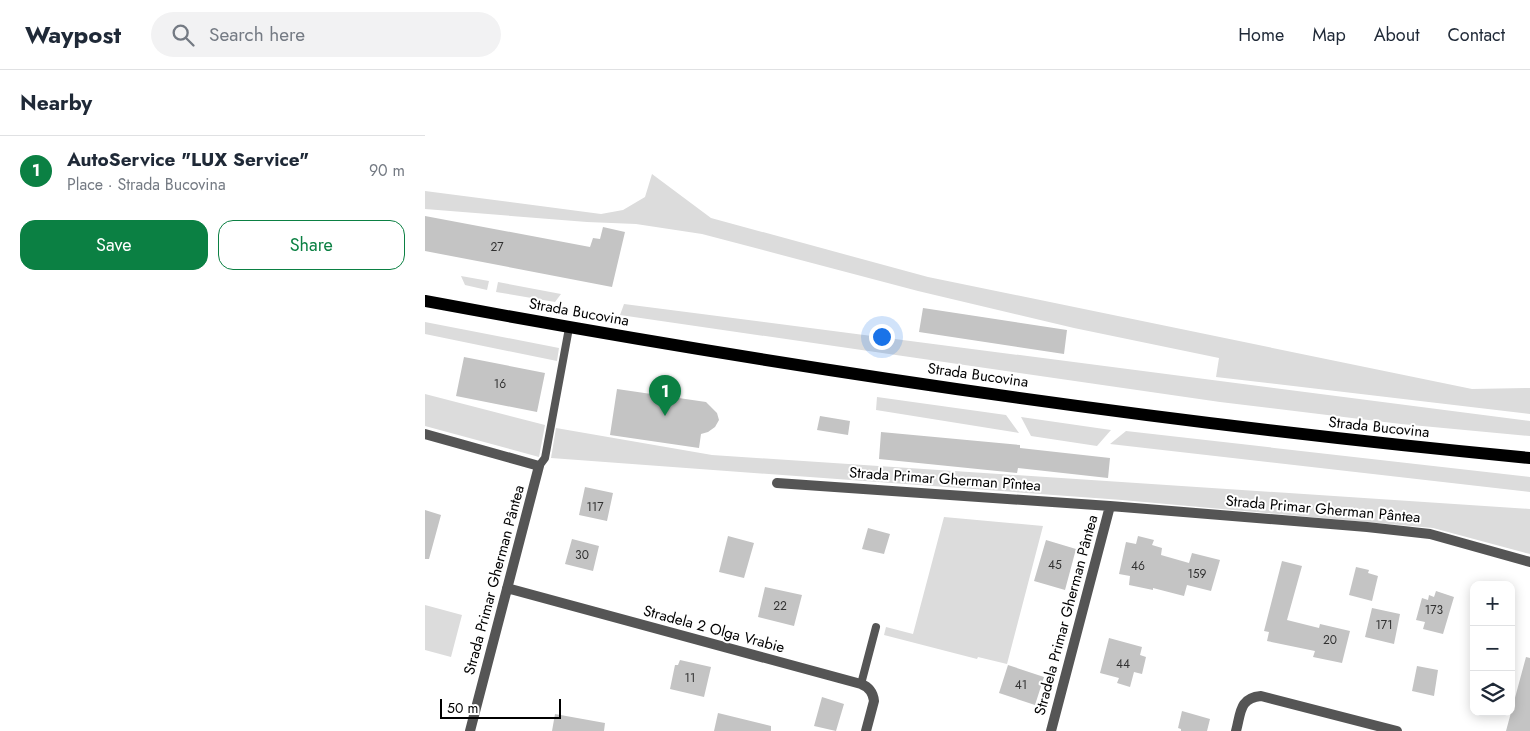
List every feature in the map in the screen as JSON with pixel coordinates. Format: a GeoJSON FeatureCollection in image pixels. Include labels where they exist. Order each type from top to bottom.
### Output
{"type":"FeatureCollection","features":[{"type":"Feature","properties":{"kind":"main road","name":"Strada Bucovina"},"geometry":{"type":"LineString","coordinates":[[425,301],[569,328],[848,373],[1156,416],[1399,446],[1530,458]]}},
{"type":"Feature","properties":{"kind":"street"},"geometry":{"type":"LineString","coordinates":[[425,434],[539,466]]}},
{"type":"Feature","properties":{"kind":"street","name":"Strada Primar Gherman Pântea"},"geometry":{"type":"LineString","coordinates":[[470,731],[539,466]]}},
{"type":"Feature","properties":{"kind":"street","name":"Strada Primar Gherman Pîntea"},"geometry":{"type":"LineString","coordinates":[[777,483],[1110,506]]}},
{"type":"Feature","properties":{"kind":"street","name":"Strada Primar Gherman Pântea"},"geometry":{"type":"LineString","coordinates":[[1110,506],[1430,534],[1530,562]]}},
{"type":"Feature","properties":{"kind":"street","name":"Stradela Primar Gherman Pântea"},"geometry":{"type":"LineString","coordinates":[[1051,731],[1110,506]]}},
{"type":"Feature","properties":{"kind":"street","name":"Stradela 2 Olga Vrabie"},"geometry":{"type":"LineString","coordinates":[[507,588],[861,684]]}},
{"type":"Feature","properties":{"kind":"street"},"geometry":{"type":"LineString","coordinates":[[861,684],[867,686],[874,701],[866,731]]}},
{"type":"Feature","properties":{"kind":"street"},"geometry":{"type":"LineString","coordinates":[[1236,731],[1243,705],[1251,697],[1261,696],[1379,729],[1397,731]]}},
{"type":"Feature","properties":{"kind":"lane"},"geometry":{"type":"LineString","coordinates":[[539,466],[545,458],[569,328]]}},
{"type":"Feature","properties":{"kind":"lane"},"geometry":{"type":"LineString","coordinates":[[861,684],[875,627]]}},
{"type":"Feature","properties":{"kind":"shaded area"},"geometry":{"type":"Polygon","coordinates":[[[652,174],[711,218],[928,277],[1472,389],[1530,388],[1530,414],[1216,377],[1219,358],[1074,328],[918,291],[702,234],[636,224],[425,209],[425,191],[601,214],[623,210],[645,197],[652,174]]]}},
{"type":"Feature","properties":{"kind":"shaded area"},"geometry":{"type":"Polygon","coordinates":[[[461,276],[489,281],[487,290],[465,285],[461,276]]]}},
{"type":"Feature","properties":{"kind":"shaded area"},"geometry":{"type":"Polygon","coordinates":[[[498,282],[561,294],[555,302],[496,292],[498,282]]]}},
{"type":"Feature","properties":{"kind":"shaded area"},"geometry":{"type":"Polygon","coordinates":[[[624,304],[1530,421],[1530,436],[1401,424],[1220,402],[620,315],[624,304]]]}},
{"type":"Feature","properties":{"kind":"shaded area"},"geometry":{"type":"Polygon","coordinates":[[[425,322],[559,348],[557,361],[425,334],[425,322]]]}},
{"type":"Feature","properties":{"kind":"shaded area"},"geometry":{"type":"Polygon","coordinates":[[[425,394],[545,425],[539,457],[425,426],[425,394]]]}},
{"type":"Feature","properties":{"kind":"shaded area"},"geometry":{"type":"Polygon","coordinates":[[[877,397],[1006,415],[1019,433],[876,410],[877,397]]]}},
{"type":"Feature","properties":{"kind":"shaded area"},"geometry":{"type":"Polygon","coordinates":[[[1021,417],[1111,430],[1097,446],[1031,436],[1021,417]]]}},
{"type":"Feature","properties":{"kind":"shaded area"},"geometry":{"type":"Polygon","coordinates":[[[556,428],[712,455],[1530,509],[1530,554],[1433,528],[1122,500],[551,458],[556,428]]]}},
{"type":"Feature","properties":{"kind":"shaded area"},"geometry":{"type":"Polygon","coordinates":[[[1126,431],[1530,477],[1530,492],[1110,444],[1126,431]]]}},
{"type":"Feature","properties":{"kind":"shaded area"},"geometry":{"type":"Polygon","coordinates":[[[944,517],[1043,526],[1007,664],[978,657],[977,659],[884,635],[886,627],[913,634],[944,517]]]}},
{"type":"Feature","properties":{"kind":"shaded area"},"geometry":{"type":"Polygon","coordinates":[[[425,605],[462,615],[451,657],[425,650],[425,605]]]}},
{"type":"Feature","properties":{"kind":"building"},"geometry":{"type":"Polygon","coordinates":[[[425,216],[590,247],[593,238],[600,239],[603,227],[625,232],[612,287],[425,251],[425,216]]]}},
{"type":"Feature","properties":{"kind":"building"},"geometry":{"type":"Polygon","coordinates":[[[923,308],[1067,330],[1064,354],[919,332],[923,308]]]}},
{"type":"Feature","properties":{"kind":"building"},"geometry":{"type":"Polygon","coordinates":[[[464,357],[545,373],[537,412],[456,396],[464,357]]]}},
{"type":"Feature","properties":{"kind":"building"},"geometry":{"type":"Polygon","coordinates":[[[617,389],[706,402],[717,413],[719,420],[715,427],[701,434],[699,448],[610,435],[617,389]]]}},
{"type":"Feature","properties":{"kind":"building"},"geometry":{"type":"Polygon","coordinates":[[[820,416],[850,421],[848,435],[817,430],[820,416]]]}},
{"type":"Feature","properties":{"kind":"building"},"geometry":{"type":"Polygon","coordinates":[[[881,432],[1020,445],[1020,448],[1110,458],[1108,478],[1018,468],[1017,473],[879,459],[881,432]]]}},
{"type":"Feature","properties":{"kind":"building"},"geometry":{"type":"Polygon","coordinates":[[[585,487],[613,493],[607,521],[579,515],[585,487]]]}},
{"type":"Feature","properties":{"kind":"building"},"geometry":{"type":"Polygon","coordinates":[[[425,510],[441,515],[429,559],[425,559],[425,510]]]}},
{"type":"Feature","properties":{"kind":"building"},"geometry":{"type":"Polygon","coordinates":[[[868,528],[890,534],[884,554],[862,549],[868,528]]]}},
{"type":"Feature","properties":{"kind":"building"},"geometry":{"type":"Polygon","coordinates":[[[728,536],[754,543],[744,578],[719,572],[728,536]]]}},
{"type":"Feature","properties":{"kind":"building"},"geometry":{"type":"Polygon","coordinates":[[[1138,536],[1154,540],[1152,545],[1162,548],[1161,555],[1189,563],[1192,553],[1220,560],[1211,591],[1187,585],[1184,596],[1153,588],[1153,590],[1129,585],[1130,576],[1119,574],[1126,542],[1136,544],[1138,536]]]}},
{"type":"Feature","properties":{"kind":"building"},"geometry":{"type":"Polygon","coordinates":[[[572,539],[599,546],[593,571],[565,564],[572,539]]]}},
{"type":"Feature","properties":{"kind":"building"},"geometry":{"type":"Polygon","coordinates":[[[1046,540],[1076,549],[1065,590],[1034,581],[1046,540]]]}},
{"type":"Feature","properties":{"kind":"building"},"geometry":{"type":"Polygon","coordinates":[[[1282,561],[1302,566],[1287,620],[1319,628],[1320,624],[1350,631],[1342,663],[1313,657],[1315,651],[1267,641],[1269,632],[1264,631],[1282,561]]]}},
{"type":"Feature","properties":{"kind":"building"},"geometry":{"type":"Polygon","coordinates":[[[1356,567],[1369,570],[1368,573],[1378,576],[1372,601],[1349,595],[1356,567]]]}},
{"type":"Feature","properties":{"kind":"building"},"geometry":{"type":"Polygon","coordinates":[[[765,587],[802,595],[794,626],[758,617],[765,587]]]}},
{"type":"Feature","properties":{"kind":"building"},"geometry":{"type":"Polygon","coordinates":[[[1436,591],[1454,597],[1443,634],[1423,629],[1425,622],[1416,620],[1422,598],[1428,600],[1429,595],[1434,597],[1436,591]]]}},
{"type":"Feature","properties":{"kind":"building"},"geometry":{"type":"Polygon","coordinates":[[[1372,608],[1400,614],[1394,644],[1365,637],[1372,608]]]}},
{"type":"Feature","properties":{"kind":"building"},"geometry":{"type":"Polygon","coordinates":[[[1109,638],[1142,647],[1140,655],[1146,657],[1142,674],[1134,672],[1130,687],[1117,683],[1119,678],[1100,673],[1109,638]]]}},
{"type":"Feature","properties":{"kind":"building"},"geometry":{"type":"Polygon","coordinates":[[[1526,657],[1530,658],[1530,731],[1506,731],[1510,716],[1515,716],[1515,698],[1526,657]]]}},
{"type":"Feature","properties":{"kind":"building"},"geometry":{"type":"Polygon","coordinates":[[[680,660],[711,667],[704,697],[670,689],[675,665],[678,665],[680,660]]]}},
{"type":"Feature","properties":{"kind":"building"},"geometry":{"type":"Polygon","coordinates":[[[1008,665],[1044,677],[1035,705],[999,693],[1008,665]]]}},
{"type":"Feature","properties":{"kind":"building"},"geometry":{"type":"Polygon","coordinates":[[[1417,666],[1438,670],[1434,696],[1412,691],[1417,666]]]}},
{"type":"Feature","properties":{"kind":"building"},"geometry":{"type":"Polygon","coordinates":[[[822,697],[844,704],[836,731],[814,726],[822,697]]]}},
{"type":"Feature","properties":{"kind":"building"},"geometry":{"type":"Polygon","coordinates":[[[1182,711],[1210,719],[1207,731],[1181,731],[1178,728],[1182,711]]]}},
{"type":"Feature","properties":{"kind":"building"},"geometry":{"type":"Polygon","coordinates":[[[718,713],[771,726],[771,731],[714,731],[718,713]]]}},
{"type":"Feature","properties":{"kind":"building"},"geometry":{"type":"Polygon","coordinates":[[[555,714],[605,723],[604,731],[552,731],[555,714]]]}},
{"type":"Feature","properties":{"kind":"place","name":"AutoService \"LUX Service\""},"geometry":{"type":"Point","coordinates":[665,416]}}]}
